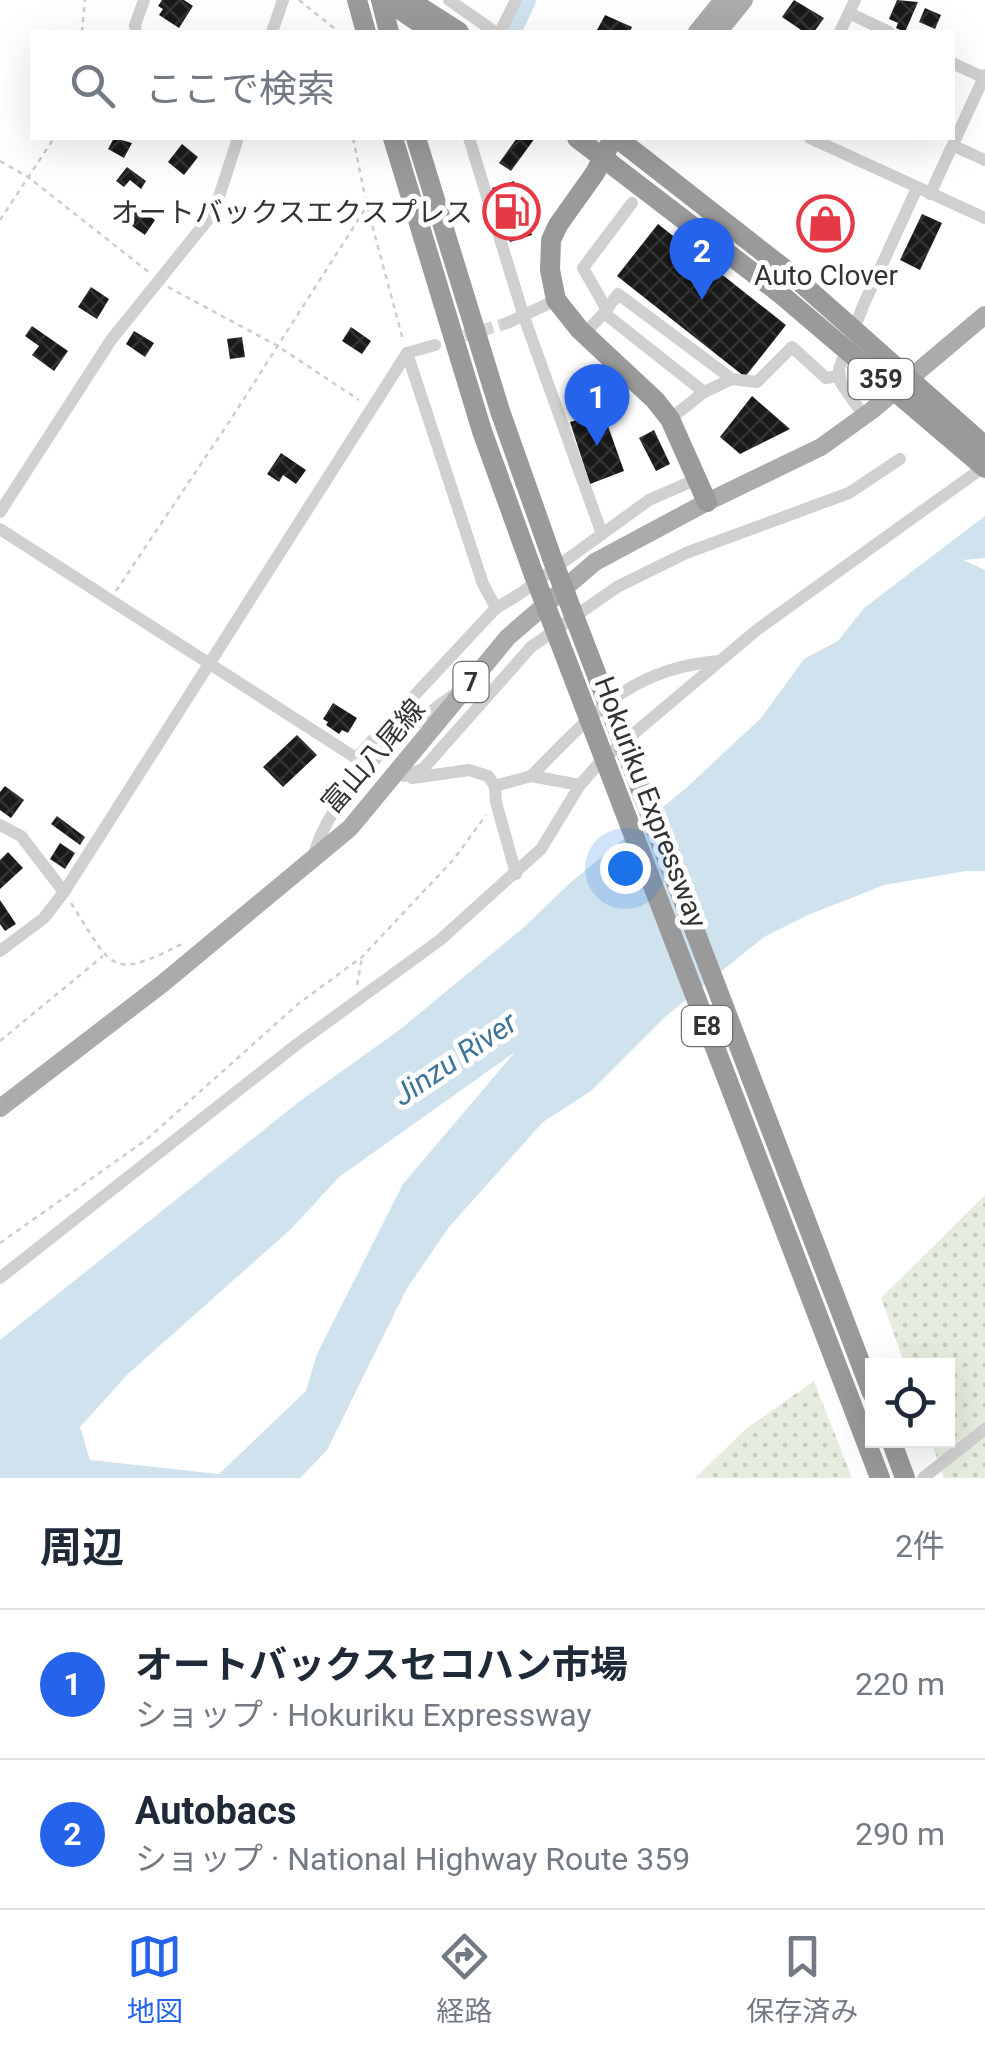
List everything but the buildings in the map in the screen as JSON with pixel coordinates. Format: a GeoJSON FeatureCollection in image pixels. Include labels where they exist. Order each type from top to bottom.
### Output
{"type":"FeatureCollection","features":[{"type":"Feature","properties":{"kind":"highway"},"geometry":{"type":"LineString","coordinates":[[358,0],[366,30]]}},
{"type":"Feature","properties":{"kind":"highway"},"geometry":{"type":"LineString","coordinates":[[384,0],[389,30]]}},
{"type":"Feature","properties":{"kind":"highway"},"geometry":{"type":"LineString","coordinates":[[384,0],[429,30]]}},
{"type":"Feature","properties":{"kind":"highway"},"geometry":{"type":"LineString","coordinates":[[409,0],[456,30]]}},
{"type":"Feature","properties":{"kind":"highway","name":"Hokuriku Expressway"},"geometry":{"type":"LineString","coordinates":[[394,140],[482,431],[534,575],[880,1478]]}},
{"type":"Feature","properties":{"kind":"highway","name":"Hokuriku Expressway"},"geometry":{"type":"LineString","coordinates":[[417,140],[494,393],[553,561],[865,1375]]}},
{"type":"Feature","properties":{"kind":"highway","name":"359"},"geometry":{"type":"LineString","coordinates":[[583,140],[615,150],[985,446]]}},
{"type":"Feature","properties":{"kind":"highway"},"geometry":{"type":"LineString","coordinates":[[615,150],[551,240],[550,270],[556,300],[580,330],[656,400],[670,419],[707,502]]}},
{"type":"Feature","properties":{"kind":"highway","name":"359"},"geometry":{"type":"LineString","coordinates":[[784,283],[985,467]]}},
{"type":"Feature","properties":{"kind":"highway"},"geometry":{"type":"LineString","coordinates":[[893,1448],[905,1478]]}},
{"type":"Feature","properties":{"kind":"main road"},"geometry":{"type":"LineString","coordinates":[[699,30],[723,0]]}},
{"type":"Feature","properties":{"kind":"main road"},"geometry":{"type":"LineString","coordinates":[[720,30],[744,0]]}},
{"type":"Feature","properties":{"kind":"main road","name":"富山八尾線"},"geometry":{"type":"LineString","coordinates":[[0,1108],[162,984],[350,828],[399,776],[508,636],[595,562],[821,446],[864,416],[985,315]]}},
{"type":"Feature","properties":{"kind":"street"},"geometry":{"type":"LineString","coordinates":[[136,30],[144,0]]}},
{"type":"Feature","properties":{"kind":"street"},"geometry":{"type":"LineString","coordinates":[[273,30],[282,0]]}},
{"type":"Feature","properties":{"kind":"street"},"geometry":{"type":"LineString","coordinates":[[450,0],[494,30]]}},
{"type":"Feature","properties":{"kind":"street"},"geometry":{"type":"LineString","coordinates":[[498,30],[516,0]]}},
{"type":"Feature","properties":{"kind":"street"},"geometry":{"type":"LineString","coordinates":[[841,30],[852,6],[886,30]]}},
{"type":"Feature","properties":{"kind":"street"},"geometry":{"type":"LineString","coordinates":[[864,416],[841,383],[840,369],[863,306],[924,190],[954,146],[985,77],[955,64]]}},
{"type":"Feature","properties":{"kind":"street"},"geometry":{"type":"LineString","coordinates":[[0,512],[111,340],[214,212],[237,140]]}},
{"type":"Feature","properties":{"kind":"street"},"geometry":{"type":"LineString","coordinates":[[470,140],[524,317],[602,534]]}},
{"type":"Feature","properties":{"kind":"street"},"geometry":{"type":"LineString","coordinates":[[814,140],[985,218]]}},
{"type":"Feature","properties":{"kind":"street"},"geometry":{"type":"LineString","coordinates":[[954,146],[985,160]]}},
{"type":"Feature","properties":{"kind":"street"},"geometry":{"type":"LineString","coordinates":[[632,202],[583,268],[606,311],[704,392]]}},
{"type":"Feature","properties":{"kind":"street"},"geometry":{"type":"LineString","coordinates":[[588,330],[618,294],[732,379],[757,382],[792,347],[826,378],[840,376]]}},
{"type":"Feature","properties":{"kind":"street"},"geometry":{"type":"LineString","coordinates":[[507,323],[556,300]]}},
{"type":"Feature","properties":{"kind":"street"},"geometry":{"type":"LineString","coordinates":[[0,950],[44,918],[64,892],[407,353],[435,344]]}},
{"type":"Feature","properties":{"kind":"street"},"geometry":{"type":"LineString","coordinates":[[407,353],[483,584],[496,608]]}},
{"type":"Feature","properties":{"kind":"street"},"geometry":{"type":"LineString","coordinates":[[670,419],[704,392],[732,379]]}},
{"type":"Feature","properties":{"kind":"street"},"geometry":{"type":"LineString","coordinates":[[399,776],[422,768],[531,647],[617,587],[686,553],[849,493],[900,459]]}},
{"type":"Feature","properties":{"kind":"street"},"geometry":{"type":"LineString","coordinates":[[0,1278],[354,1002],[440,940],[516,874],[553,835],[580,786],[600,762],[758,630],[985,467]]}},
{"type":"Feature","properties":{"kind":"street"},"geometry":{"type":"LineString","coordinates":[[313,859],[321,830],[361,764],[496,608],[649,500],[698,478]]}},
{"type":"Feature","properties":{"kind":"street"},"geometry":{"type":"LineString","coordinates":[[0,529],[361,764]]}},
{"type":"Feature","properties":{"kind":"street"},"geometry":{"type":"LineString","coordinates":[[531,776],[600,707],[652,674],[721,661]]}},
{"type":"Feature","properties":{"kind":"street"},"geometry":{"type":"LineString","coordinates":[[361,764],[470,684]]}},
{"type":"Feature","properties":{"kind":"street"},"geometry":{"type":"LineString","coordinates":[[399,776],[414,778],[469,770],[488,776],[495,786],[516,874]]}},
{"type":"Feature","properties":{"kind":"street"},"geometry":{"type":"LineString","coordinates":[[495,786],[531,776],[580,786]]}},
{"type":"Feature","properties":{"kind":"street"},"geometry":{"type":"LineString","coordinates":[[0,825],[20,836],[64,892]]}},
{"type":"Feature","properties":{"kind":"street"},"geometry":{"type":"LineString","coordinates":[[922,1478],[985,1428]]}},
{"type":"Feature","properties":{"kind":"path"},"geometry":{"type":"LineString","coordinates":[[82,30],[85,0]]}},
{"type":"Feature","properties":{"kind":"path"},"geometry":{"type":"LineString","coordinates":[[299,0],[336,30]]}},
{"type":"Feature","properties":{"kind":"path"},"geometry":{"type":"LineString","coordinates":[[0,220],[53,140]]}},
{"type":"Feature","properties":{"kind":"path"},"geometry":{"type":"LineString","coordinates":[[353,140],[407,353]]}},
{"type":"Feature","properties":{"kind":"path"},"geometry":{"type":"LineString","coordinates":[[0,161],[28,177],[146,268],[156,281],[276,345],[372,409]]}},
{"type":"Feature","properties":{"kind":"path"},"geometry":{"type":"LineString","coordinates":[[110,600],[232,419],[367,206]]}},
{"type":"Feature","properties":{"kind":"path"},"geometry":{"type":"LineString","coordinates":[[0,1243],[146,1140],[298,1004],[362,956],[454,859],[496,802]]}},
{"type":"Feature","properties":{"kind":"path"},"geometry":{"type":"LineString","coordinates":[[64,892],[104,955],[114,962],[132,967],[188,942]]}},
{"type":"Feature","properties":{"kind":"path"},"geometry":{"type":"LineString","coordinates":[[0,1041],[104,955]]}},
{"type":"Feature","properties":{"kind":"path"},"geometry":{"type":"LineString","coordinates":[[354,1002],[362,956]]}},
{"type":"Feature","properties":{"kind":"shaded area"},"geometry":{"type":"Polygon","coordinates":[[[985,1195],[985,1478],[944,1478],[933,1448],[955,1448],[955,1358],[902,1358],[881,1298],[985,1195]]]}},
{"type":"Feature","properties":{"kind":"shaded area"},"geometry":{"type":"Polygon","coordinates":[[[814,1381],[852,1478],[695,1478],[747,1428],[814,1381]]]}},
{"type":"Feature","properties":{"kind":"water","name":"Jinzu River"},"geometry":{"type":"Polygon","coordinates":[[[985,516],[985,558],[963,560],[985,570],[985,871],[884,885],[764,937],[666,1016],[591,1091],[543,1122],[449,1227],[407,1288],[327,1450],[300,1478],[0,1478],[0,1340],[300,1101],[398,1031],[522,929],[761,718],[804,659],[838,641],[864,608],[985,516]],[[515,1052],[339,1177],[291,1229],[128,1374],[80,1427],[90,1460],[219,1474],[306,1391],[317,1354],[403,1184],[515,1052]]]}},
{"type":"Feature","properties":{"kind":"waterway"},"geometry":{"type":"LineString","coordinates":[[511,30],[525,0]]}},
{"type":"Feature","properties":{"kind":"tunnel"},"geometry":{"type":"LineString","coordinates":[[447,341],[507,323]]}},
{"type":"Feature","properties":{"kind":"place","name":"オートバックスエクスプレス"},"geometry":{"type":"Point","coordinates":[512,212]}},
{"type":"Feature","properties":{"kind":"place","name":"Auto Clover"},"geometry":{"type":"Point","coordinates":[826,224]}},
{"type":"Feature","properties":{"kind":"place","name":"Autobacs"},"geometry":{"type":"Point","coordinates":[702,300]}},
{"type":"Feature","properties":{"kind":"place","name":"オートバックスセコハン市場"},"geometry":{"type":"Point","coordinates":[597,446]}}]}
